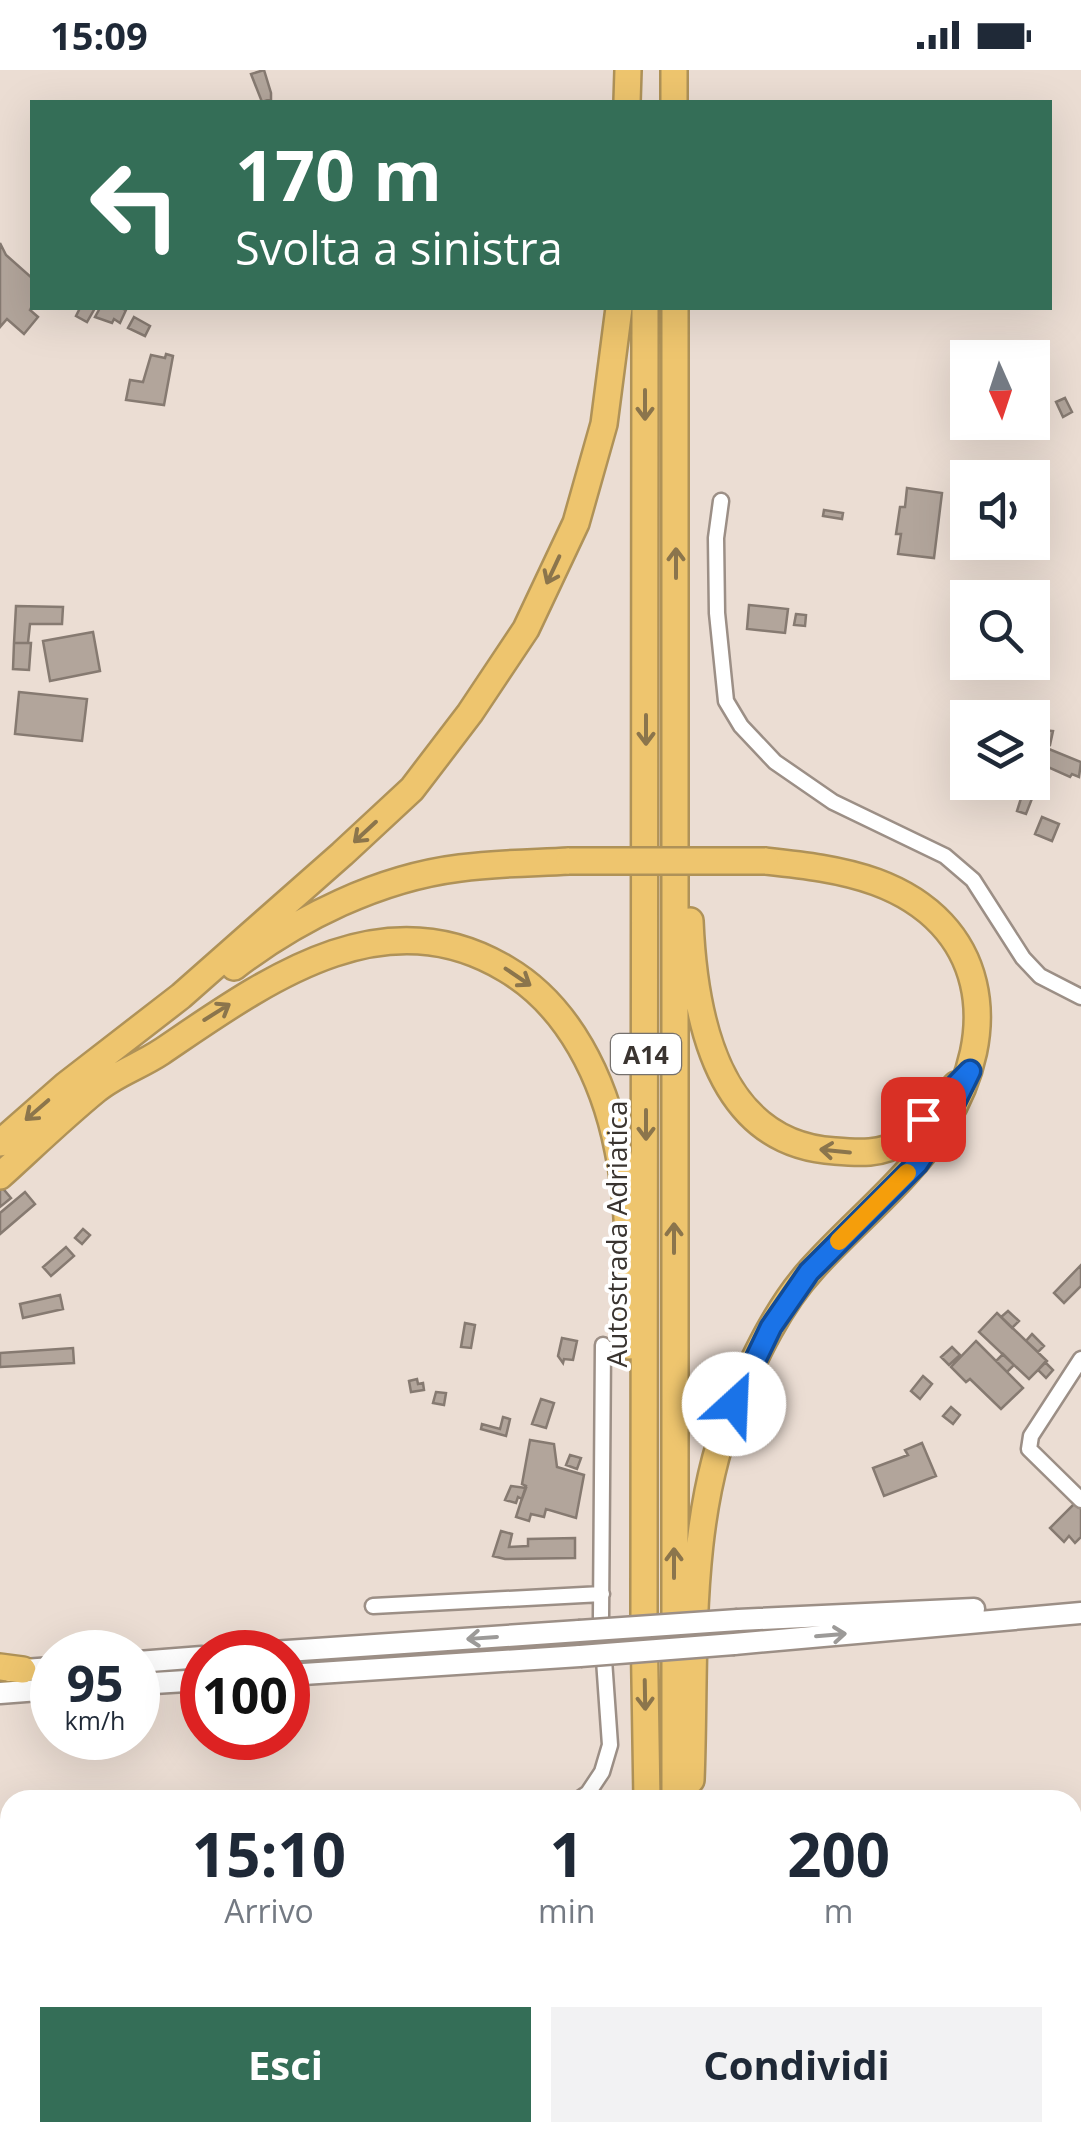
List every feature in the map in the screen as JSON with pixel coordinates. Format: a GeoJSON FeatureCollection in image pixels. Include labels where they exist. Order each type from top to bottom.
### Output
{"type":"FeatureCollection","features":[{"type":"Feature","properties":{"kind":"highway"},"geometry":{"type":"LineString","coordinates":[[627,100],[628,70]]}},
{"type":"Feature","properties":{"kind":"highway"},"geometry":{"type":"LineString","coordinates":[[644,70],[644,100]]}},
{"type":"Feature","properties":{"kind":"highway"},"geometry":{"type":"LineString","coordinates":[[674,70],[674,100]]}},
{"type":"Feature","properties":{"kind":"highway"},"geometry":{"type":"LineString","coordinates":[[0,1143],[66,1085],[180,996],[342,854],[412,789],[470,714],[526,629],[576,523],[604,424],[619,310]]}},
{"type":"Feature","properties":{"kind":"highway","name":"Autostrada Adriatica"},"geometry":{"type":"LineString","coordinates":[[645,310],[647,1790]]}},
{"type":"Feature","properties":{"kind":"highway","name":"Autostrada Adriatica"},"geometry":{"type":"LineString","coordinates":[[675,310],[675,1790]]}},
{"type":"Feature","properties":{"kind":"highway"},"geometry":{"type":"LineString","coordinates":[[676,608],[692,973],[709,1047],[727,1088],[757,1120],[792,1144],[868,1154],[900,1143],[970,1071]]}},
{"type":"Feature","properties":{"kind":"highway"},"geometry":{"type":"LineString","coordinates":[[66,1085],[294,926],[398,881],[459,868],[569,861],[765,861],[821,867],[876,882],[907,896],[958,940],[970,965],[978,1002],[970,1071],[946,1120],[917,1164],[809,1272],[771,1327],[734,1404],[709,1488],[700,1552],[690,1790]]}},
{"type":"Feature","properties":{"kind":"highway"},"geometry":{"type":"LineString","coordinates":[[99,1087],[282,974],[321,956],[378,942],[417,941],[455,946],[488,958],[538,991],[560,1014],[583,1054],[604,1100],[618,1149],[627,1204],[630,1445],[644,1621]]}},
{"type":"Feature","properties":{"kind":"highway"},"geometry":{"type":"LineString","coordinates":[[0,1176],[185,1005]]}},
{"type":"Feature","properties":{"kind":"main road"},"geometry":{"type":"LineString","coordinates":[[310,1649],[738,1620],[1081,1604]]}},
{"type":"Feature","properties":{"kind":"main road"},"geometry":{"type":"LineString","coordinates":[[310,1673],[580,1656],[1081,1613]]}},
{"type":"Feature","properties":{"kind":"main road"},"geometry":{"type":"LineString","coordinates":[[0,1692],[30,1690]]}},
{"type":"Feature","properties":{"kind":"street"},"geometry":{"type":"LineString","coordinates":[[722,500],[716,538],[719,630],[726,702],[741,726],[775,762],[833,802],[945,856],[973,880],[1022,958],[1040,976],[1081,998]]}},
{"type":"Feature","properties":{"kind":"street"},"geometry":{"type":"LineString","coordinates":[[587,1790],[602,1772],[610,1745],[602,1594],[603,1345]]}},
{"type":"Feature","properties":{"kind":"street"},"geometry":{"type":"LineString","coordinates":[[1081,1359],[1031,1436],[1029,1449],[1081,1500]]}},
{"type":"Feature","properties":{"kind":"street"},"geometry":{"type":"LineString","coordinates":[[372,1606],[602,1594]]}},
{"type":"Feature","properties":{"kind":"building"},"geometry":{"type":"Polygon","coordinates":[[[264,70],[271,99],[261,100],[251,74],[264,70]]]}},
{"type":"Feature","properties":{"kind":"building"},"geometry":{"type":"Polygon","coordinates":[[[0,243],[6,255],[30,276],[30,310],[38,317],[24,334],[7,319],[0,327],[0,243]]]}},
{"type":"Feature","properties":{"kind":"building"},"geometry":{"type":"Polygon","coordinates":[[[79,310],[94,310],[87,322],[76,316],[79,310]]]}},
{"type":"Feature","properties":{"kind":"building"},"geometry":{"type":"Polygon","coordinates":[[[99,310],[126,310],[120,323],[95,317],[99,310]]]}},
{"type":"Feature","properties":{"kind":"building"},"geometry":{"type":"Polygon","coordinates":[[[134,317],[150,326],[145,336],[128,328],[134,317]]]}},
{"type":"Feature","properties":{"kind":"building"},"geometry":{"type":"Polygon","coordinates":[[[166,354],[173,356],[164,405],[126,400],[130,380],[143,382],[151,355],[165,358],[166,354]]]}},
{"type":"Feature","properties":{"kind":"building"},"geometry":{"type":"Polygon","coordinates":[[[1065,398],[1072,412],[1063,417],[1056,402],[1065,398]]]}},
{"type":"Feature","properties":{"kind":"building"},"geometry":{"type":"Polygon","coordinates":[[[907,488],[942,493],[934,558],[898,554],[901,534],[896,534],[907,488]]]}},
{"type":"Feature","properties":{"kind":"building"},"geometry":{"type":"Polygon","coordinates":[[[824,510],[843,513],[842,519],[823,516],[824,510]]]}},
{"type":"Feature","properties":{"kind":"building"},"geometry":{"type":"Polygon","coordinates":[[[749,605],[788,609],[785,633],[747,629],[749,605]]]}},
{"type":"Feature","properties":{"kind":"building"},"geometry":{"type":"Polygon","coordinates":[[[16,606],[63,607],[62,624],[30,624],[28,643],[14,643],[16,606]]]}},
{"type":"Feature","properties":{"kind":"building"},"geometry":{"type":"Polygon","coordinates":[[[796,614],[806,615],[805,626],[794,625],[796,614]]]}},
{"type":"Feature","properties":{"kind":"building"},"geometry":{"type":"Polygon","coordinates":[[[93,632],[100,671],[50,681],[43,641],[93,632]]]}},
{"type":"Feature","properties":{"kind":"building"},"geometry":{"type":"Polygon","coordinates":[[[14,643],[31,643],[29,670],[13,669],[14,643]]]}},
{"type":"Feature","properties":{"kind":"building"},"geometry":{"type":"Polygon","coordinates":[[[19,692],[87,699],[82,741],[15,734],[19,692]]]}},
{"type":"Feature","properties":{"kind":"building"},"geometry":{"type":"Polygon","coordinates":[[[1050,749],[1081,762],[1079,777],[1050,768],[1050,749]]]}},
{"type":"Feature","properties":{"kind":"building"},"geometry":{"type":"Polygon","coordinates":[[[1020,800],[1031,800],[1026,814],[1017,811],[1020,800]]]}},
{"type":"Feature","properties":{"kind":"building"},"geometry":{"type":"Polygon","coordinates":[[[1042,817],[1059,824],[1052,841],[1035,834],[1042,817]]]}},
{"type":"Feature","properties":{"kind":"building"},"geometry":{"type":"Polygon","coordinates":[[[0,1185],[11,1198],[0,1207],[0,1185]]]}},
{"type":"Feature","properties":{"kind":"building"},"geometry":{"type":"Polygon","coordinates":[[[25,1192],[35,1204],[0,1234],[0,1213],[25,1192]]]}},
{"type":"Feature","properties":{"kind":"building"},"geometry":{"type":"Polygon","coordinates":[[[83,1229],[90,1235],[82,1244],[75,1238],[83,1229]]]}},
{"type":"Feature","properties":{"kind":"building"},"geometry":{"type":"Polygon","coordinates":[[[66,1247],[74,1256],[51,1276],[43,1267],[66,1247]]]}},
{"type":"Feature","properties":{"kind":"building"},"geometry":{"type":"Polygon","coordinates":[[[1081,1265],[1081,1286],[1064,1303],[1054,1293],[1081,1265]]]}},
{"type":"Feature","properties":{"kind":"building"},"geometry":{"type":"Polygon","coordinates":[[[60,1295],[63,1309],[23,1318],[20,1304],[60,1295]]]}},
{"type":"Feature","properties":{"kind":"building"},"geometry":{"type":"Polygon","coordinates":[[[1008,1311],[1019,1321],[1012,1328],[1001,1317],[1008,1311]]]}},
{"type":"Feature","properties":{"kind":"building"},"geometry":{"type":"Polygon","coordinates":[[[997,1313],[1047,1361],[1029,1379],[979,1332],[997,1313]]]}},
{"type":"Feature","properties":{"kind":"building"},"geometry":{"type":"Polygon","coordinates":[[[465,1323],[475,1325],[471,1348],[461,1347],[465,1323]]]}},
{"type":"Feature","properties":{"kind":"building"},"geometry":{"type":"Polygon","coordinates":[[[1032,1334],[1044,1346],[1038,1352],[1026,1341],[1032,1334]]]}},
{"type":"Feature","properties":{"kind":"building"},"geometry":{"type":"Polygon","coordinates":[[[562,1338],[577,1341],[573,1360],[564,1359],[563,1363],[558,1356],[562,1338]]]}},
{"type":"Feature","properties":{"kind":"building"},"geometry":{"type":"Polygon","coordinates":[[[976,1341],[1023,1388],[1001,1409],[970,1379],[966,1382],[951,1367],[976,1341]]]}},
{"type":"Feature","properties":{"kind":"building"},"geometry":{"type":"Polygon","coordinates":[[[952,1347],[960,1355],[949,1365],[941,1357],[952,1347]]]}},
{"type":"Feature","properties":{"kind":"building"},"geometry":{"type":"Polygon","coordinates":[[[73,1348],[74,1363],[0,1367],[0,1353],[73,1348]]]}},
{"type":"Feature","properties":{"kind":"building"},"geometry":{"type":"Polygon","coordinates":[[[1003,1354],[1014,1365],[1007,1372],[996,1361],[1003,1354]]]}},
{"type":"Feature","properties":{"kind":"building"},"geometry":{"type":"Polygon","coordinates":[[[1045,1362],[1053,1370],[1046,1378],[1038,1370],[1045,1362]]]}},
{"type":"Feature","properties":{"kind":"building"},"geometry":{"type":"Polygon","coordinates":[[[923,1376],[932,1384],[920,1399],[911,1391],[923,1376]]]}},
{"type":"Feature","properties":{"kind":"building"},"geometry":{"type":"Polygon","coordinates":[[[417,1379],[424,1390],[411,1392],[409,1381],[417,1379]]]}},
{"type":"Feature","properties":{"kind":"building"},"geometry":{"type":"Polygon","coordinates":[[[436,1392],[446,1393],[444,1405],[433,1403],[436,1392]]]}},
{"type":"Feature","properties":{"kind":"building"},"geometry":{"type":"Polygon","coordinates":[[[541,1399],[554,1403],[546,1428],[532,1424],[541,1399]]]}},
{"type":"Feature","properties":{"kind":"building"},"geometry":{"type":"Polygon","coordinates":[[[951,1407],[960,1415],[953,1424],[943,1416],[951,1407]]]}},
{"type":"Feature","properties":{"kind":"building"},"geometry":{"type":"Polygon","coordinates":[[[503,1417],[510,1419],[506,1436],[481,1429],[482,1424],[500,1429],[503,1417]]]}},
{"type":"Feature","properties":{"kind":"building"},"geometry":{"type":"Polygon","coordinates":[[[530,1440],[554,1444],[557,1467],[584,1475],[576,1518],[546,1509],[544,1517],[531,1514],[529,1521],[516,1517],[526,1486],[522,1484],[530,1440]]]}},
{"type":"Feature","properties":{"kind":"building"},"geometry":{"type":"Polygon","coordinates":[[[922,1443],[936,1476],[884,1496],[873,1468],[908,1455],[905,1450],[922,1443]]]}},
{"type":"Feature","properties":{"kind":"building"},"geometry":{"type":"Polygon","coordinates":[[[570,1455],[581,1458],[577,1469],[566,1465],[570,1455]]]}},
{"type":"Feature","properties":{"kind":"building"},"geometry":{"type":"Polygon","coordinates":[[[511,1486],[526,1488],[516,1503],[505,1500],[511,1486]]]}},
{"type":"Feature","properties":{"kind":"building"},"geometry":{"type":"Polygon","coordinates":[[[1075,1503],[1081,1509],[1081,1537],[1075,1543],[1069,1536],[1064,1542],[1050,1528],[1075,1503]]]}},
{"type":"Feature","properties":{"kind":"building"},"geometry":{"type":"Polygon","coordinates":[[[501,1531],[512,1534],[509,1547],[528,1546],[528,1539],[575,1538],[575,1558],[493,1556],[501,1531]]]}},
{"type":"Feature","properties":{"kind":"slow traffic"},"geometry":{"type":"LineString","coordinates":[[839,1241],[907,1173]]}},
{"type":"Feature","properties":{"kind":"route"},"geometry":{"type":"LineString","coordinates":[[734,1404],[771,1327],[809,1272],[917,1164],[946,1120],[970,1071],[923,1119]]}}]}
